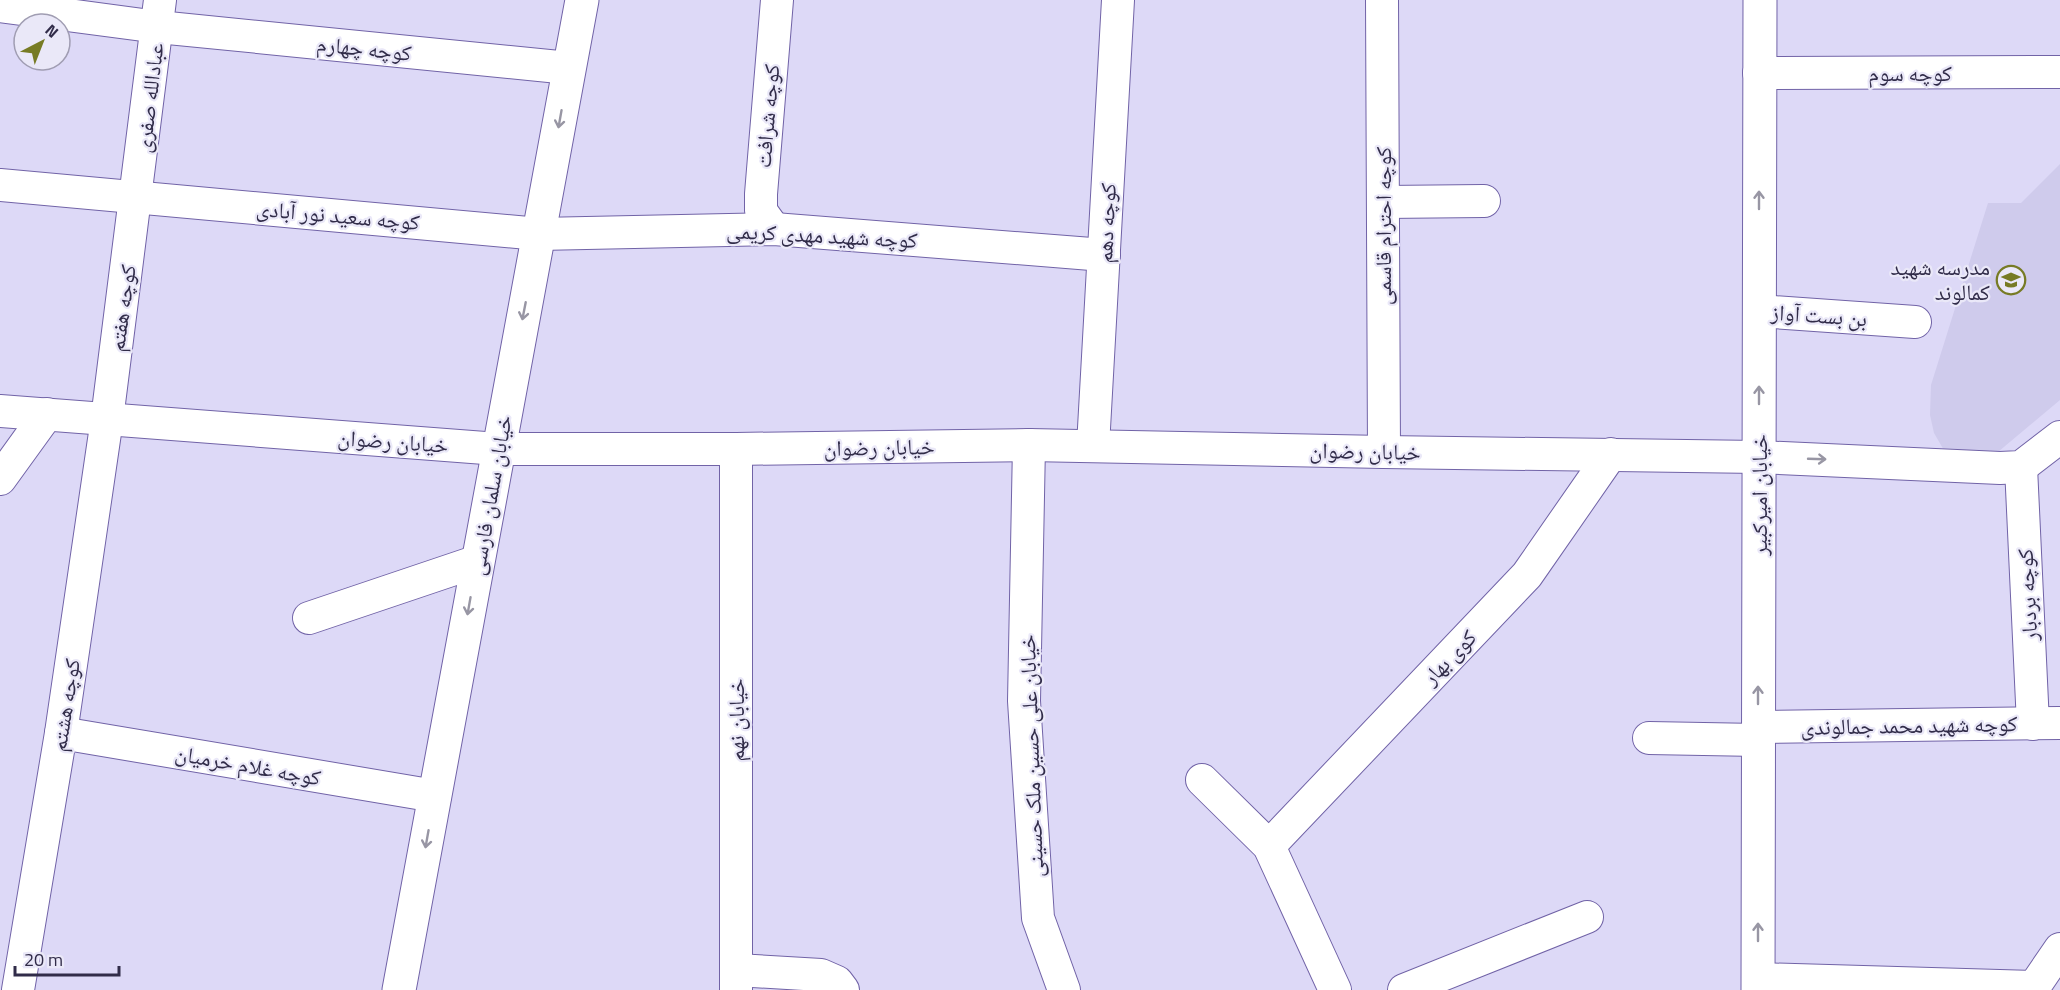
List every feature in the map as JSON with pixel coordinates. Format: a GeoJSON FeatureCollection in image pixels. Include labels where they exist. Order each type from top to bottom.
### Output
{"type":"FeatureCollection","features":[{"type":"Feature","properties":{"kind":"street","name":"خیابان سلمان فارسی"},"geometry":{"type":"LineString","coordinates":[[399,990],[582,0]]}},
{"type":"Feature","properties":{"kind":"street","name":"کوچه شرافت"},"geometry":{"type":"LineString","coordinates":[[774,229],[761,212],[760,194],[777,0]]}},
{"type":"Feature","properties":{"kind":"street","name":"کوچه دهم"},"geometry":{"type":"LineString","coordinates":[[1093,446],[1118,0]]}},
{"type":"Feature","properties":{"kind":"street","name":"کوچه احترام قاسمی"},"geometry":{"type":"LineString","coordinates":[[1382,0],[1384,452]]}},
{"type":"Feature","properties":{"kind":"street","name":"خیابان امیرکبیر"},"geometry":{"type":"LineString","coordinates":[[1758,984],[1760,0]]}},
{"type":"Feature","properties":{"kind":"street","name":"کوچه چهارم"},"geometry":{"type":"LineString","coordinates":[[0,6],[159,14],[569,68]]}},
{"type":"Feature","properties":{"kind":"street","name":"عبادالله صفری"},"geometry":{"type":"LineString","coordinates":[[137,197],[159,14]]}},
{"type":"Feature","properties":{"kind":"street","name":"کوچه سوم"},"geometry":{"type":"LineString","coordinates":[[1759,73],[2060,72]]}},
{"type":"Feature","properties":{"kind":"street","name":"کوچه سعید نور آبادی"},"geometry":{"type":"LineString","coordinates":[[0,185],[539,234]]}},
{"type":"Feature","properties":{"kind":"street","name":"کوچه هفتم"},"geometry":{"type":"LineString","coordinates":[[107,419],[137,197]]}},
{"type":"Feature","properties":{"kind":"street"},"geometry":{"type":"LineString","coordinates":[[1384,202],[1484,201]]}},
{"type":"Feature","properties":{"kind":"street","name":"کوچه شهید مهدی کریمی"},"geometry":{"type":"LineString","coordinates":[[539,234],[774,229],[1104,255]]}},
{"type":"Feature","properties":{"kind":"street","name":"بن بست آواز"},"geometry":{"type":"LineString","coordinates":[[1759,312],[1915,322]]}},
{"type":"Feature","properties":{"kind":"street","name":"خیابان رضوان"},"geometry":{"type":"LineString","coordinates":[[0,411],[498,449],[1029,445],[1759,457],[2000,468],[2021,467]]}},
{"type":"Feature","properties":{"kind":"street"},"geometry":{"type":"LineString","coordinates":[[0,479],[47,414]]}},
{"type":"Feature","properties":{"kind":"street","name":"کوچه هشتم"},"geometry":{"type":"LineString","coordinates":[[18,990],[61,733],[107,419]]}},
{"type":"Feature","properties":{"kind":"street"},"geometry":{"type":"LineString","coordinates":[[2021,467],[2060,437]]}},
{"type":"Feature","properties":{"kind":"street","name":"خیابان علی حسین ملک حسینی"},"geometry":{"type":"LineString","coordinates":[[1029,445],[1024,701],[1038,918],[1064,990]]}},
{"type":"Feature","properties":{"kind":"street","name":"خیابان نهم"},"geometry":{"type":"LineString","coordinates":[[736,449],[736,980]]}},
{"type":"Feature","properties":{"kind":"street","name":"کوی بهار"},"geometry":{"type":"LineString","coordinates":[[1269,846],[1527,575],[1611,454]]}},
{"type":"Feature","properties":{"kind":"street","name":"کوچه بردبار"},"geometry":{"type":"LineString","coordinates":[[2021,467],[2046,723]]}},
{"type":"Feature","properties":{"kind":"street"},"geometry":{"type":"LineString","coordinates":[[309,618],[478,561]]}},
{"type":"Feature","properties":{"kind":"street","name":"کوچه شهید محمد جمالوندی"},"geometry":{"type":"LineString","coordinates":[[1649,738],[2046,723]]}},
{"type":"Feature","properties":{"kind":"street","name":"کوچه غلام خرمیان"},"geometry":{"type":"LineString","coordinates":[[61,733],[435,796]]}},
{"type":"Feature","properties":{"kind":"street"},"geometry":{"type":"LineString","coordinates":[[1202,780],[1269,846],[1335,990]]}},
{"type":"Feature","properties":{"kind":"street"},"geometry":{"type":"LineString","coordinates":[[1404,990],[1587,917]]}},
{"type":"Feature","properties":{"kind":"street"},"geometry":{"type":"LineString","coordinates":[[1758,984],[2036,984],[2060,949]]}},
{"type":"Feature","properties":{"kind":"street"},"geometry":{"type":"LineString","coordinates":[[736,980],[821,975],[837,982],[843,990]]}},
{"type":"Feature","properties":{"kind":"shaded area","name":"مدرسه شهید کمالوند"},"geometry":{"type":"Polygon","coordinates":[[[2060,164],[2060,400],[1992,457],[1945,452],[1934,433],[1930,415],[1931,385],[1988,203],[2021,203],[2060,164]]]}},
{"type":"Feature","properties":{"kind":"place","name":"مدرسه شهید کمالوند"},"geometry":{"type":"Point","coordinates":[2011,280]}}]}
